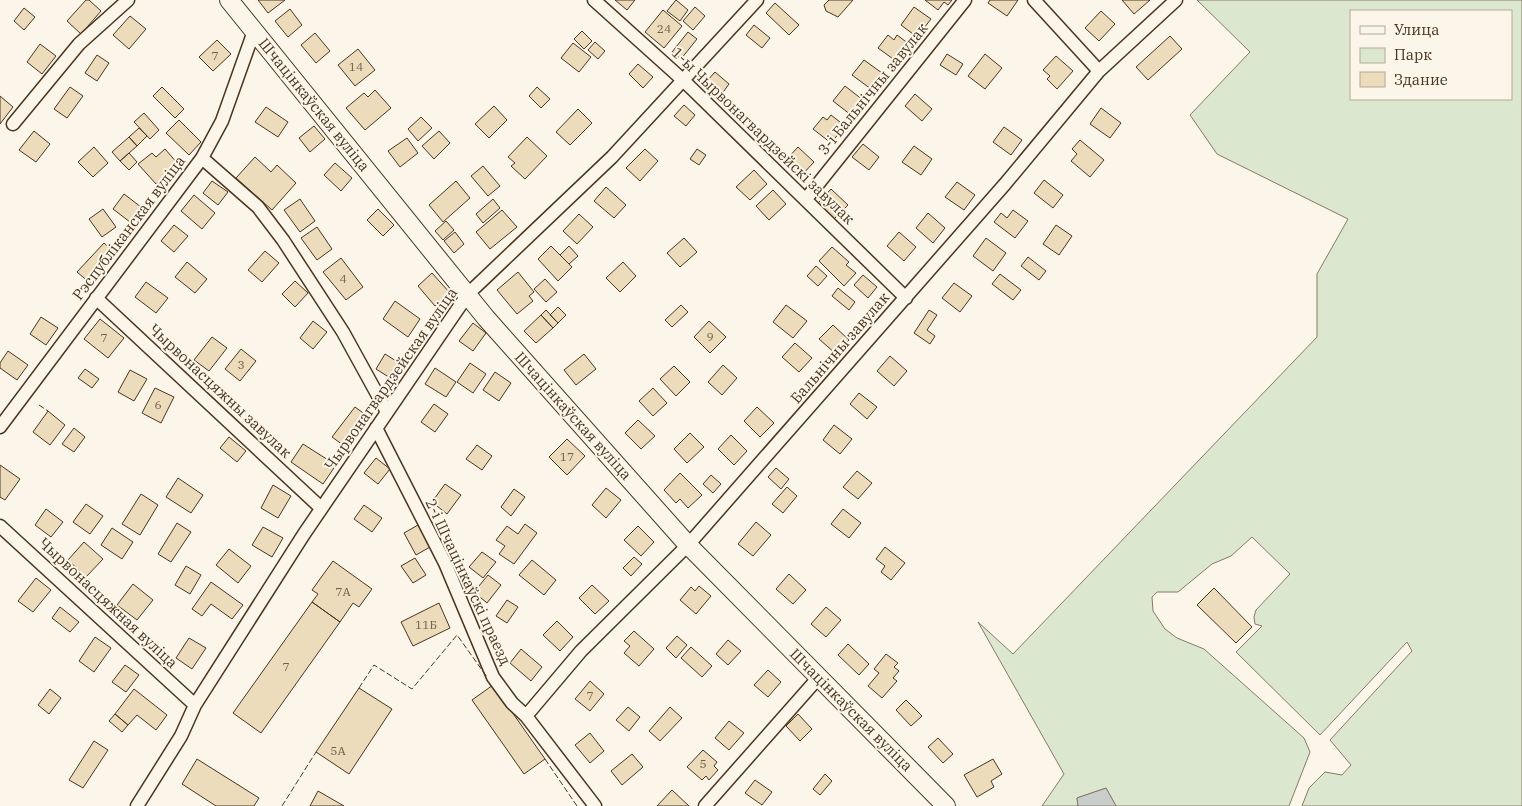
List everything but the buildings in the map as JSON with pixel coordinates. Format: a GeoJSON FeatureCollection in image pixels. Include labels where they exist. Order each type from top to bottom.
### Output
{"type":"FeatureCollection","features":[{"type":"Feature","properties":{"kind":"street"},"geometry":{"type":"LineString","coordinates":[[14,124],[79,44],[128,0]]}},
{"type":"Feature","properties":{"kind":"street","name":"Шчацінкаўская вуліца"},"geometry":{"type":"LineString","coordinates":[[229,0],[468,294],[688,545],[946,806]]}},
{"type":"Feature","properties":{"kind":"street","name":"1-ы Чырвонагвардзейскі завулак"},"geometry":{"type":"LineString","coordinates":[[594,0],[684,81],[906,298]]}},
{"type":"Feature","properties":{"kind":"street","name":"Чырвонагвардзейская вуліца"},"geometry":{"type":"LineString","coordinates":[[137,806],[180,736],[195,705],[321,508],[468,294],[612,157],[757,0]]}},
{"type":"Feature","properties":{"kind":"street","name":"3-і Бальнічны завулак"},"geometry":{"type":"LineString","coordinates":[[806,199],[966,0]]}},
{"type":"Feature","properties":{"kind":"street"},"geometry":{"type":"LineString","coordinates":[[1034,0],[1099,71]]}},
{"type":"Feature","properties":{"kind":"street","name":"Бальнічны завулак"},"geometry":{"type":"LineString","coordinates":[[526,716],[581,651],[688,545],[1005,184],[1099,71],[1176,0]]}},
{"type":"Feature","properties":{"kind":"street","name":"Рэспубліканская вуліца"},"geometry":{"type":"LineString","coordinates":[[0,427],[202,158],[222,121],[254,31]]}},
{"type":"Feature","properties":{"kind":"street"},"geometry":{"type":"LineString","coordinates":[[202,158],[258,207],[343,332],[387,412]]}},
{"type":"Feature","properties":{"kind":"street","name":"Чырвонасцяжны завулак"},"geometry":{"type":"LineString","coordinates":[[96,298],[321,508]]}},
{"type":"Feature","properties":{"kind":"street","name":"2-і Шчацінкаўскі праезд"},"geometry":{"type":"LineString","coordinates":[[376,428],[445,563],[493,676],[512,703],[526,716],[595,806]]}},
{"type":"Feature","properties":{"kind":"street","name":"Чырвонасцяжная вуліца"},"geometry":{"type":"LineString","coordinates":[[0,526],[195,705]]}},
{"type":"Feature","properties":{"kind":"street"},"geometry":{"type":"LineString","coordinates":[[705,806],[819,677]]}},
{"type":"Feature","properties":{"kind":"green space"},"geometry":{"type":"Polygon","coordinates":[[[1197,0],[1522,0],[1522,806],[1302,806],[1309,788],[1325,772],[1342,775],[1351,765],[1330,740],[1412,651],[1407,642],[1320,735],[1236,652],[1262,626],[1255,624],[1256,610],[1290,574],[1252,537],[1231,556],[1212,564],[1178,592],[1157,592],[1152,597],[1153,611],[1165,629],[1177,638],[1204,649],[1304,738],[1310,752],[1289,806],[1116,806],[1106,788],[1077,798],[1078,806],[1042,806],[1064,774],[978,622],[1013,654],[1317,337],[1317,274],[1348,219],[1217,154],[1190,115],[1250,52],[1197,0]]]}},
{"type":"Feature","properties":{"kind":"shaded area"},"geometry":{"type":"Polygon","coordinates":[[[1106,788],[1116,806],[1078,806],[1077,798],[1106,788]]]}},
{"type":"Feature","properties":{"kind":"fence"},"geometry":{"type":"LineString","coordinates":[[39,405],[48,411]]}},
{"type":"Feature","properties":{"kind":"fence"},"geometry":{"type":"LineString","coordinates":[[359,688],[374,665],[412,689],[457,635],[487,677]]}},
{"type":"Feature","properties":{"kind":"fence"},"geometry":{"type":"LineString","coordinates":[[282,806],[316,752]]}},
{"type":"Feature","properties":{"kind":"fence"},"geometry":{"type":"LineString","coordinates":[[545,759],[577,806]]}}]}
